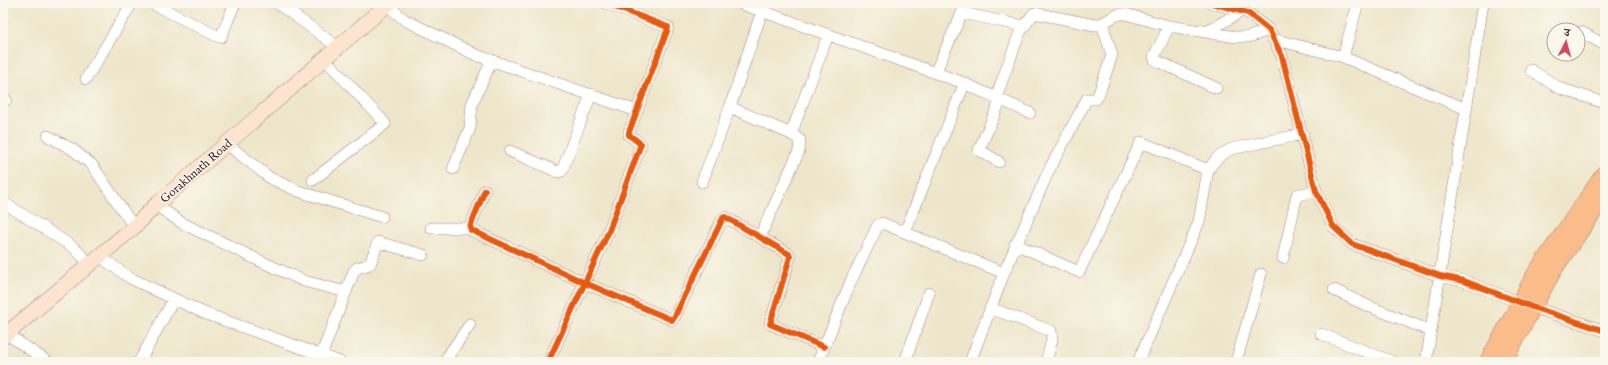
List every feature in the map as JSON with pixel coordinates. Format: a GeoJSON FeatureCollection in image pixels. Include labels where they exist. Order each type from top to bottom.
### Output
{"type":"FeatureCollection","features":[{"type":"Feature","properties":{"kind":"main road","name":"Gorakhnath Road"},"geometry":{"type":"LineString","coordinates":[[5,335],[134,227],[156,205],[388,4]]}},
{"type":"Feature","properties":{"kind":"main road"},"geometry":{"type":"LineString","coordinates":[[1503,362],[1526,305],[1536,273],[1605,174]]}},
{"type":"Feature","properties":{"kind":"main road"},"geometry":{"type":"LineString","coordinates":[[1488,362],[1526,305],[1604,200]]}},
{"type":"Feature","properties":{"kind":"street"},"geometry":{"type":"LineString","coordinates":[[86,79],[132,3]]}},
{"type":"Feature","properties":{"kind":"street"},"geometry":{"type":"LineString","coordinates":[[151,3],[219,37],[221,36],[235,3]]}},
{"type":"Feature","properties":{"kind":"street"},"geometry":{"type":"LineString","coordinates":[[277,3],[338,47]]}},
{"type":"Feature","properties":{"kind":"street"},"geometry":{"type":"LineString","coordinates":[[548,362],[608,233],[641,144],[629,134],[668,28],[605,3]]}},
{"type":"Feature","properties":{"kind":"street"},"geometry":{"type":"LineString","coordinates":[[739,3],[961,82],[1030,113]]}},
{"type":"Feature","properties":{"kind":"street"},"geometry":{"type":"LineString","coordinates":[[1212,3],[1248,13],[1271,35],[1282,56],[1303,134],[1316,191],[1333,226],[1352,244],[1440,276],[1464,281],[1526,305],[1605,331]]}},
{"type":"Feature","properties":{"kind":"street"},"geometry":{"type":"LineString","coordinates":[[1343,57],[1358,3]]}},
{"type":"Feature","properties":{"kind":"street"},"geometry":{"type":"LineString","coordinates":[[1426,362],[1482,3]]}},
{"type":"Feature","properties":{"kind":"street"},"geometry":{"type":"LineString","coordinates":[[388,4],[405,20],[476,55],[637,111]]}},
{"type":"Feature","properties":{"kind":"street"},"geometry":{"type":"LineString","coordinates":[[702,182],[730,107],[762,11]]}},
{"type":"Feature","properties":{"kind":"street"},"geometry":{"type":"LineString","coordinates":[[1206,32],[1242,11]]}},
{"type":"Feature","properties":{"kind":"street"},"geometry":{"type":"LineString","coordinates":[[935,73],[962,13],[1024,26]]}},
{"type":"Feature","properties":{"kind":"street"},"geometry":{"type":"LineString","coordinates":[[999,162],[979,150],[998,106],[999,89],[1024,26],[1032,15],[1038,13],[1095,25],[1122,13],[1169,26],[1242,38],[1271,35],[1343,57],[1466,109]]}},
{"type":"Feature","properties":{"kind":"street"},"geometry":{"type":"LineString","coordinates":[[970,362],[1015,244],[1049,170],[1087,99],[1096,99],[1098,96],[1112,55],[1102,23]]}},
{"type":"Feature","properties":{"kind":"street"},"geometry":{"type":"LineString","coordinates":[[1169,26],[1154,57],[1154,60],[1216,88]]}},
{"type":"Feature","properties":{"kind":"street"},"geometry":{"type":"LineString","coordinates":[[792,134],[828,35]]}},
{"type":"Feature","properties":{"kind":"street"},"geometry":{"type":"LineString","coordinates":[[1586,35],[1605,45]]}},
{"type":"Feature","properties":{"kind":"street"},"geometry":{"type":"LineString","coordinates":[[313,180],[385,124],[325,59]]}},
{"type":"Feature","properties":{"kind":"street"},"geometry":{"type":"LineString","coordinates":[[453,169],[470,128],[472,104],[492,60]]}},
{"type":"Feature","properties":{"kind":"street"},"geometry":{"type":"LineString","coordinates":[[1531,70],[1559,88],[1605,103]]}},
{"type":"Feature","properties":{"kind":"street"},"geometry":{"type":"LineString","coordinates":[[905,232],[963,87],[961,82]]}},
{"type":"Feature","properties":{"kind":"street"},"geometry":{"type":"LineString","coordinates":[[510,151],[558,172],[562,171],[591,94]]}},
{"type":"Feature","properties":{"kind":"street"},"geometry":{"type":"LineString","coordinates":[[730,107],[792,134],[800,140],[799,151],[760,237]]}},
{"type":"Feature","properties":{"kind":"street"},"geometry":{"type":"LineString","coordinates":[[1140,361],[1199,222],[1206,190],[1208,170],[1217,158],[1231,149],[1303,134]]}},
{"type":"Feature","properties":{"kind":"street"},"geometry":{"type":"LineString","coordinates":[[48,136],[72,148],[92,165],[134,227]]}},
{"type":"Feature","properties":{"kind":"street"},"geometry":{"type":"LineString","coordinates":[[1015,244],[1079,272],[1141,142],[1208,170]]}},
{"type":"Feature","properties":{"kind":"street"},"geometry":{"type":"LineString","coordinates":[[227,144],[270,178],[291,188],[382,217]]}},
{"type":"Feature","properties":{"kind":"street"},"geometry":{"type":"LineString","coordinates":[[470,228],[485,190]]}},
{"type":"Feature","properties":{"kind":"street"},"geometry":{"type":"LineString","coordinates":[[1284,258],[1297,195],[1316,191]]}},
{"type":"Feature","properties":{"kind":"street"},"geometry":{"type":"LineString","coordinates":[[3,202],[94,259],[174,299],[204,313],[320,359],[340,362]]}},
{"type":"Feature","properties":{"kind":"street"},"geometry":{"type":"LineString","coordinates":[[156,205],[182,223],[256,260],[304,281],[346,292]]}},
{"type":"Feature","properties":{"kind":"street"},"geometry":{"type":"LineString","coordinates":[[431,228],[470,228],[585,283],[672,320],[723,217],[790,255],[770,324],[824,347]]}},
{"type":"Feature","properties":{"kind":"street"},"geometry":{"type":"LineString","coordinates":[[818,362],[851,280],[878,225],[882,223],[1004,273]]}},
{"type":"Feature","properties":{"kind":"street"},"geometry":{"type":"LineString","coordinates":[[320,359],[354,271],[357,268],[370,264],[378,242],[423,255]]}},
{"type":"Feature","properties":{"kind":"street"},"geometry":{"type":"LineString","coordinates":[[1236,362],[1261,274]]}},
{"type":"Feature","properties":{"kind":"street"},"geometry":{"type":"LineString","coordinates":[[1334,290],[1368,306],[1431,331]]}},
{"type":"Feature","properties":{"kind":"street"},"geometry":{"type":"LineString","coordinates":[[905,362],[929,293]]}},
{"type":"Feature","properties":{"kind":"street"},"geometry":{"type":"LineString","coordinates":[[140,362],[174,299]]}},
{"type":"Feature","properties":{"kind":"street"},"geometry":{"type":"LineString","coordinates":[[990,308],[1051,331],[1052,340],[1046,362]]}},
{"type":"Feature","properties":{"kind":"street"},"geometry":{"type":"LineString","coordinates":[[444,362],[470,324]]}},
{"type":"Feature","properties":{"kind":"street"},"geometry":{"type":"LineString","coordinates":[[1321,334],[1392,362]]}},
{"type":"Feature","properties":{"kind":"street"},"geometry":{"type":"LineString","coordinates":[[5,335],[48,362]]}},
{"type":"Feature","properties":{"kind":"cycle path"},"geometry":{"type":"LineString","coordinates":[[548,362],[608,233],[641,144],[629,135],[629,132],[668,27],[605,3]]}},
{"type":"Feature","properties":{"kind":"cycle path"},"geometry":{"type":"LineString","coordinates":[[1212,3],[1248,13],[1269,30],[1282,56],[1316,191],[1333,226],[1352,244],[1440,276],[1464,281],[1532,307],[1605,331]]}},
{"type":"Feature","properties":{"kind":"cycle path"},"geometry":{"type":"LineString","coordinates":[[485,190],[470,227],[471,230],[585,283],[672,320],[723,218],[725,217],[789,254],[790,257],[770,324],[824,347]]}}]}
